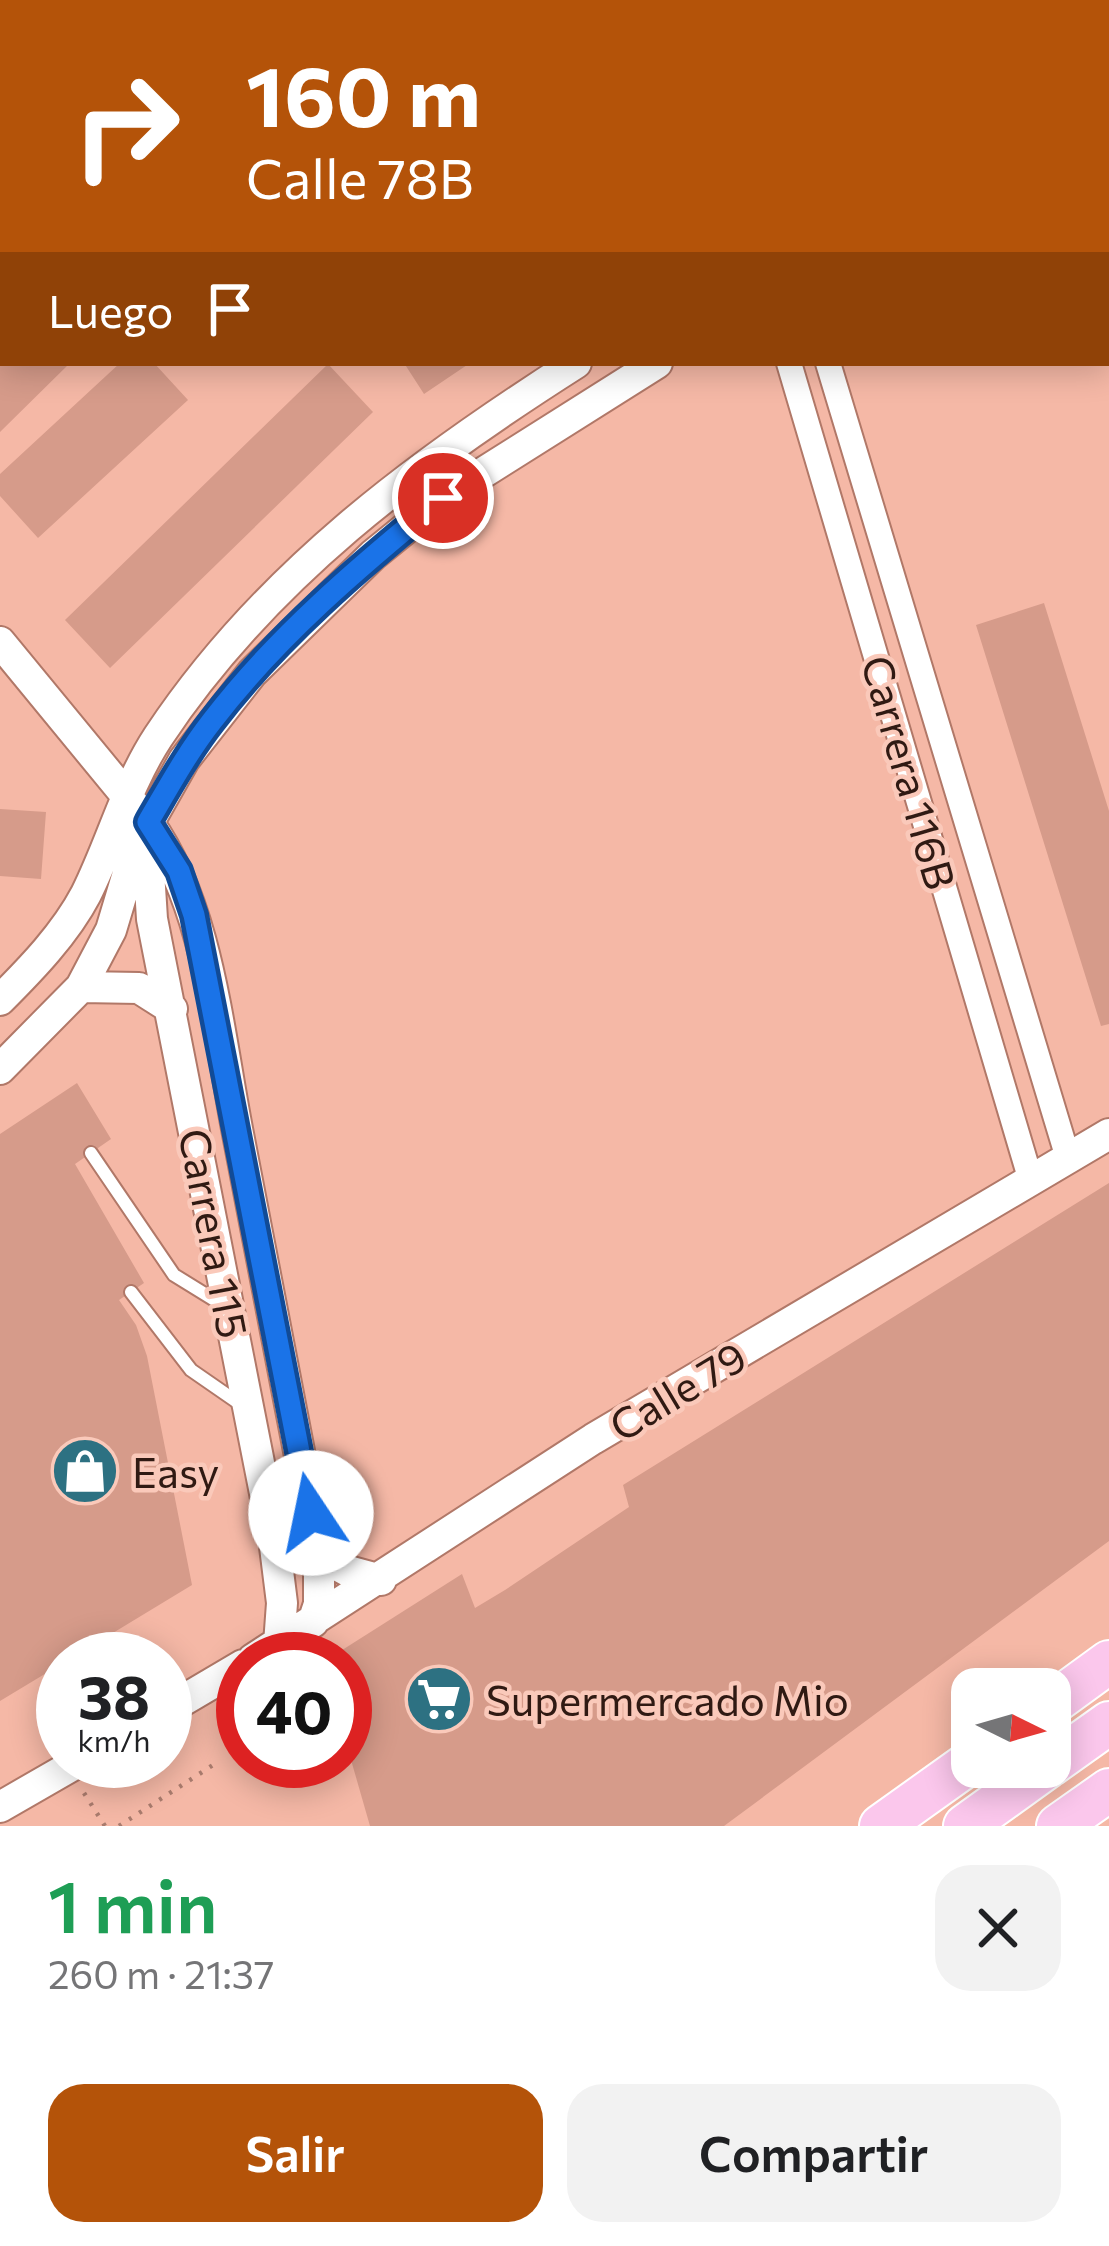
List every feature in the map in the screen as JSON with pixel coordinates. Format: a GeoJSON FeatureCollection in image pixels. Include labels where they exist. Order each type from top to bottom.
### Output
{"type":"FeatureCollection","features":[{"type":"Feature","properties":{"kind":"highway"},"geometry":{"type":"LineString","coordinates":[[1071,1690],[1109,1662]]}},
{"type":"Feature","properties":{"kind":"highway"},"geometry":{"type":"LineString","coordinates":[[1071,1750],[1109,1723]]}},
{"type":"Feature","properties":{"kind":"highway"},"geometry":{"type":"LineString","coordinates":[[881,1826],[951,1776]]}},
{"type":"Feature","properties":{"kind":"highway"},"geometry":{"type":"LineString","coordinates":[[965,1826],[1018,1788]]}},
{"type":"Feature","properties":{"kind":"highway"},"geometry":{"type":"LineString","coordinates":[[1058,1826],[1109,1790]]}},
{"type":"Feature","properties":{"kind":"street"},"geometry":{"type":"LineString","coordinates":[[0,1000],[73,915],[155,742],[190,691],[276,593],[349,525],[436,455],[571,366]]}},
{"type":"Feature","properties":{"kind":"street"},"geometry":{"type":"LineString","coordinates":[[0,1070],[80,987],[111,930],[137,843],[184,760],[228,701],[373,555],[486,468],[652,366]]}},
{"type":"Feature","properties":{"kind":"street","name":"Carrera 116B"},"geometry":{"type":"LineString","coordinates":[[790,366],[1031,1181]]}},
{"type":"Feature","properties":{"kind":"street","name":"Carrera 116B"},"geometry":{"type":"LineString","coordinates":[[828,366],[1068,1158]]}},
{"type":"Feature","properties":{"kind":"street","name":"Carrera 115"},"geometry":{"type":"LineString","coordinates":[[0,642],[148,822],[179,871],[194,915],[319,1555],[319,1604],[314,1622]]}},
{"type":"Feature","properties":{"kind":"street","name":"Carrera 115"},"geometry":{"type":"LineString","coordinates":[[148,822],[148,885],[276,1558],[282,1604],[273,1632]]}},
{"type":"Feature","properties":{"kind":"street"},"geometry":{"type":"LineString","coordinates":[[80,987],[140,988],[172,1009]]}},
{"type":"Feature","properties":{"kind":"street","name":"Calle 79"},"geometry":{"type":"LineString","coordinates":[[298,1632],[593,1439],[1109,1134]]}},
{"type":"Feature","properties":{"kind":"street"},"geometry":{"type":"LineString","coordinates":[[319,1555],[348,1571],[382,1580]]}},
{"type":"Feature","properties":{"kind":"street"},"geometry":{"type":"LineString","coordinates":[[0,1808],[36,1787]]}},
{"type":"Feature","properties":{"kind":"lane"},"geometry":{"type":"LineString","coordinates":[[91,1153],[174,1276],[230,1309]]}},
{"type":"Feature","properties":{"kind":"lane"},"geometry":{"type":"LineString","coordinates":[[131,1292],[191,1370],[249,1410]]}},
{"type":"Feature","properties":{"kind":"path"},"geometry":{"type":"LineString","coordinates":[[119,1826],[213,1766]]}},
{"type":"Feature","properties":{"kind":"path"},"geometry":{"type":"LineString","coordinates":[[86,1788],[105,1826]]}},
{"type":"Feature","properties":{"kind":"building"},"geometry":{"type":"Polygon","coordinates":[[[0,366],[67,366],[0,432],[0,366]]]}},
{"type":"Feature","properties":{"kind":"building"},"geometry":{"type":"Polygon","coordinates":[[[117,366],[157,366],[188,400],[38,538],[0,496],[0,474],[117,366]]]}},
{"type":"Feature","properties":{"kind":"building"},"geometry":{"type":"Polygon","coordinates":[[[326,366],[373,412],[110,668],[65,620],[326,366]]]}},
{"type":"Feature","properties":{"kind":"building"},"geometry":{"type":"Polygon","coordinates":[[[406,366],[466,366],[424,394],[406,366]]]}},
{"type":"Feature","properties":{"kind":"building"},"geometry":{"type":"Polygon","coordinates":[[[1044,603],[1109,811],[1109,1024],[1101,1026],[976,625],[1044,603]]]}},
{"type":"Feature","properties":{"kind":"building"},"geometry":{"type":"Polygon","coordinates":[[[0,809],[46,812],[41,879],[0,876],[0,809]]]}},
{"type":"Feature","properties":{"kind":"building","name":"Easy"},"geometry":{"type":"Polygon","coordinates":[[[77,1083],[111,1139],[75,1164],[144,1283],[119,1300],[136,1325],[147,1356],[192,1585],[115,1632],[36,1632],[36,1679],[0,1701],[0,1134],[77,1083]]]}},
{"type":"Feature","properties":{"kind":"building"},"geometry":{"type":"Polygon","coordinates":[[[1109,1183],[1109,1541],[724,1826],[370,1826],[359,1788],[372,1788],[371,1632],[462,1574],[475,1608],[629,1507],[623,1485],[1109,1183]]]}},
{"type":"Feature","properties":{"kind":"place","name":"Easy"},"geometry":{"type":"Point","coordinates":[85,1471]}},
{"type":"Feature","properties":{"kind":"place","name":"Supermercado Mio"},"geometry":{"type":"Point","coordinates":[439,1699]}},
{"type":"Feature","properties":{"kind":"route"},"geometry":{"type":"LineString","coordinates":[[311,1513],[194,915],[179,871],[148,822],[209,724],[252,674],[373,555],[443,498]]}}]}
